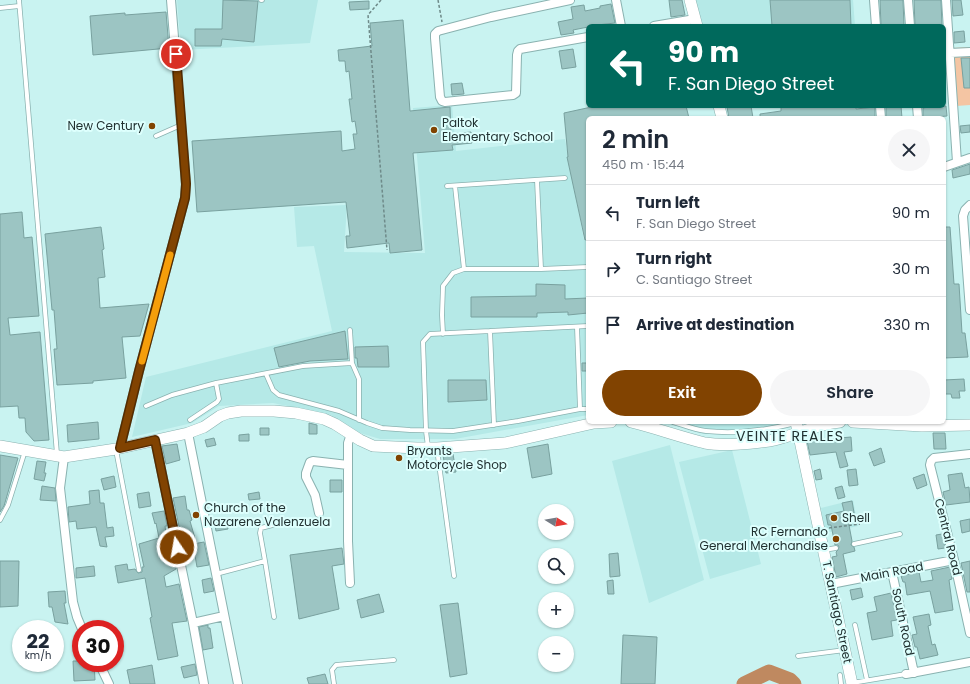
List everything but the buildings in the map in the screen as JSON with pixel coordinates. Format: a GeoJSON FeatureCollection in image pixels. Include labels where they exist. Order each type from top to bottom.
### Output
{"type":"FeatureCollection","features":[{"type":"Feature","properties":{"kind":"street"},"geometry":{"type":"LineString","coordinates":[[118,448],[185,198],[186,184],[182,125],[171,0]]}},
{"type":"Feature","properties":{"kind":"street"},"geometry":{"type":"LineString","coordinates":[[570,0],[438,31],[435,34],[435,38],[440,98],[445,102],[513,95],[516,93],[517,55],[520,49],[586,37]]}},
{"type":"Feature","properties":{"kind":"street"},"geometry":{"type":"LineString","coordinates":[[616,0],[621,24]]}},
{"type":"Feature","properties":{"kind":"street"},"geometry":{"type":"LineString","coordinates":[[675,24],[696,22],[690,0]]}},
{"type":"Feature","properties":{"kind":"street"},"geometry":{"type":"LineString","coordinates":[[874,0],[876,24]]}},
{"type":"Feature","properties":{"kind":"street"},"geometry":{"type":"LineString","coordinates":[[908,0],[910,24]]}},
{"type":"Feature","properties":{"kind":"street"},"geometry":{"type":"LineString","coordinates":[[946,0],[950,54],[948,77],[957,162]]}},
{"type":"Feature","properties":{"kind":"street"},"geometry":{"type":"LineString","coordinates":[[950,54],[970,52]]}},
{"type":"Feature","properties":{"kind":"street"},"geometry":{"type":"LineString","coordinates":[[946,166],[970,158]]}},
{"type":"Feature","properties":{"kind":"street"},"geometry":{"type":"LineString","coordinates":[[970,204],[965,210],[963,216],[970,310]]}},
{"type":"Feature","properties":{"kind":"street"},"geometry":{"type":"LineString","coordinates":[[0,446],[60,456],[118,448],[188,433],[204,427],[220,416],[241,411],[296,413],[324,419],[373,446],[433,448],[505,443],[590,424]]}},
{"type":"Feature","properties":{"kind":"street"},"geometry":{"type":"LineString","coordinates":[[638,424],[706,443],[738,444],[768,441],[797,426],[828,424]]}},
{"type":"Feature","properties":{"kind":"street"},"geometry":{"type":"LineString","coordinates":[[908,424],[970,425]]}},
{"type":"Feature","properties":{"kind":"street","name":"T. Santiago Street"},"geometry":{"type":"LineString","coordinates":[[797,426],[845,650],[848,684]]}},
{"type":"Feature","properties":{"kind":"street"},"geometry":{"type":"LineString","coordinates":[[188,433],[238,684]]}},
{"type":"Feature","properties":{"kind":"street"},"geometry":{"type":"LineString","coordinates":[[350,583],[348,541],[348,443],[351,434]]}},
{"type":"Feature","properties":{"kind":"street"},"geometry":{"type":"LineString","coordinates":[[155,440],[193,623],[204,684]]}},
{"type":"Feature","properties":{"kind":"street","name":"Central Road"},"geometry":{"type":"LineString","coordinates":[[970,454],[934,458],[930,465],[954,560],[970,633]]}},
{"type":"Feature","properties":{"kind":"street"},"geometry":{"type":"LineString","coordinates":[[60,456],[60,488],[72,595],[78,620]]}},
{"type":"Feature","properties":{"kind":"street"},"geometry":{"type":"LineString","coordinates":[[319,513],[315,495],[306,477],[310,462],[313,461],[348,465]]}},
{"type":"Feature","properties":{"kind":"street","name":"Main Road"},"geometry":{"type":"LineString","coordinates":[[831,584],[954,560]]}},
{"type":"Feature","properties":{"kind":"street","name":"South Road"},"geometry":{"type":"LineString","coordinates":[[892,572],[910,673]]}},
{"type":"Feature","properties":{"kind":"street"},"geometry":{"type":"LineString","coordinates":[[193,623],[224,616]]}},
{"type":"Feature","properties":{"kind":"street"},"geometry":{"type":"LineString","coordinates":[[910,673],[970,662]]}},
{"type":"Feature","properties":{"kind":"street"},"geometry":{"type":"LineString","coordinates":[[103,672],[109,684]]}},
{"type":"Feature","properties":{"kind":"lane"},"geometry":{"type":"LineString","coordinates":[[19,0],[60,456]]}},
{"type":"Feature","properties":{"kind":"lane"},"geometry":{"type":"LineString","coordinates":[[0,8],[19,6]]}},
{"type":"Feature","properties":{"kind":"lane"},"geometry":{"type":"LineString","coordinates":[[156,136],[182,125]]}},
{"type":"Feature","properties":{"kind":"lane"},"geometry":{"type":"LineString","coordinates":[[447,186],[565,178]]}},
{"type":"Feature","properties":{"kind":"lane"},"geometry":{"type":"LineString","coordinates":[[537,180],[541,269]]}},
{"type":"Feature","properties":{"kind":"lane"},"geometry":{"type":"LineString","coordinates":[[455,186],[464,270]]}},
{"type":"Feature","properties":{"kind":"lane"},"geometry":{"type":"LineString","coordinates":[[443,334],[443,286],[453,273],[464,270],[586,267]]}},
{"type":"Feature","properties":{"kind":"lane"},"geometry":{"type":"LineString","coordinates":[[454,576],[433,448],[426,431],[423,342],[430,334],[586,326]]}},
{"type":"Feature","properties":{"kind":"lane"},"geometry":{"type":"LineString","coordinates":[[577,327],[580,409]]}},
{"type":"Feature","properties":{"kind":"lane"},"geometry":{"type":"LineString","coordinates":[[350,330],[352,363],[359,379],[359,420]]}},
{"type":"Feature","properties":{"kind":"lane"},"geometry":{"type":"LineString","coordinates":[[490,332],[494,425]]}},
{"type":"Feature","properties":{"kind":"lane"},"geometry":{"type":"LineString","coordinates":[[146,406],[172,395],[216,383],[303,366],[352,363]]}},
{"type":"Feature","properties":{"kind":"lane"},"geometry":{"type":"LineString","coordinates":[[266,374],[273,390],[280,395],[339,411],[382,428],[453,431],[586,409]]}},
{"type":"Feature","properties":{"kind":"lane"},"geometry":{"type":"LineString","coordinates":[[190,420],[217,402],[219,399],[216,383]]}},
{"type":"Feature","properties":{"kind":"lane"},"geometry":{"type":"LineString","coordinates":[[680,424],[706,431],[783,432]]}},
{"type":"Feature","properties":{"kind":"lane"},"geometry":{"type":"LineString","coordinates":[[118,448],[139,570]]}},
{"type":"Feature","properties":{"kind":"lane"},"geometry":{"type":"LineString","coordinates":[[0,520],[8,505],[26,450]]}},
{"type":"Feature","properties":{"kind":"lane"},"geometry":{"type":"LineString","coordinates":[[274,617],[260,533],[261,528],[284,522]]}},
{"type":"Feature","properties":{"kind":"lane"},"geometry":{"type":"LineString","coordinates":[[854,544],[900,534]]}},
{"type":"Feature","properties":{"kind":"lane"},"geometry":{"type":"LineString","coordinates":[[824,550],[836,548]]}},
{"type":"Feature","properties":{"kind":"lane"},"geometry":{"type":"LineString","coordinates":[[216,574],[265,561]]}},
{"type":"Feature","properties":{"kind":"lane"},"geometry":{"type":"LineString","coordinates":[[855,625],[867,680]]}},
{"type":"Feature","properties":{"kind":"lane"},"geometry":{"type":"LineString","coordinates":[[798,656],[845,650]]}},
{"type":"Feature","properties":{"kind":"lane"},"geometry":{"type":"LineString","coordinates":[[334,684],[332,670],[336,665],[394,660]]}},
{"type":"Feature","properties":{"kind":"lane"},"geometry":{"type":"LineString","coordinates":[[840,676],[848,684],[910,673]]}},
{"type":"Feature","properties":{"kind":"path"},"geometry":{"type":"LineString","coordinates":[[381,0],[368,15],[387,250]]}},
{"type":"Feature","properties":{"kind":"path"},"geometry":{"type":"LineString","coordinates":[[438,0],[443,29]]}},
{"type":"Feature","properties":{"kind":"path"},"geometry":{"type":"LineString","coordinates":[[819,530],[860,524]]}},
{"type":"Feature","properties":{"kind":"shaded area"},"geometry":{"type":"Polygon","coordinates":[[[177,0],[318,0],[310,43],[181,50],[177,0]]]}},
{"type":"Feature","properties":{"kind":"shaded area"},"geometry":{"type":"Polygon","coordinates":[[[693,0],[853,0],[855,24],[700,24],[693,0]]]}},
{"type":"Feature","properties":{"kind":"shaded area"},"geometry":{"type":"Polygon","coordinates":[[[970,47],[970,105],[956,106],[952,48],[970,47]]]}},
{"type":"Feature","properties":{"kind":"shaded area"},"geometry":{"type":"Polygon","coordinates":[[[452,105],[456,151],[565,139],[584,240],[586,240],[586,415],[455,439],[380,439],[360,433],[331,415],[273,403],[219,406],[192,423],[132,437],[146,377],[332,331],[314,246],[297,247],[294,207],[347,205],[344,252],[425,253],[413,108],[452,105]]]}},
{"type":"Feature","properties":{"kind":"shaded area"},"geometry":{"type":"Polygon","coordinates":[[[670,424],[786,424],[787,428],[754,434],[703,434],[670,424]]]}},
{"type":"Feature","properties":{"kind":"shaded area"},"geometry":{"type":"Polygon","coordinates":[[[670,445],[704,580],[649,603],[612,461],[670,445]]]}},
{"type":"Feature","properties":{"kind":"shaded area"},"geometry":{"type":"Polygon","coordinates":[[[732,450],[761,564],[710,579],[679,462],[732,450]]]}},
{"type":"Feature","properties":{"kind":"shaded area"},"geometry":{"type":"Polygon","coordinates":[[[853,500],[858,526],[825,533],[821,508],[853,500]]]}},
{"type":"Feature","properties":{"kind":"waterway"},"geometry":{"type":"LineString","coordinates":[[744,684],[769,672],[790,680],[794,684]]}},
{"type":"Feature","properties":{"kind":"slow traffic"},"geometry":{"type":"LineString","coordinates":[[142,361],[170,255]]}},
{"type":"Feature","properties":{"kind":"place","name":"New Century"},"geometry":{"type":"Point","coordinates":[152,126]}},
{"type":"Feature","properties":{"kind":"place","name":"Paltok Elementary School"},"geometry":{"type":"Point","coordinates":[434,130]}},
{"type":"Feature","properties":{"kind":"place","name":"Bryants Motorcycle Shop"},"geometry":{"type":"Point","coordinates":[399,458]}},
{"type":"Feature","properties":{"kind":"place","name":"Church of the Nazarene Valenzuela"},"geometry":{"type":"Point","coordinates":[196,515]}},
{"type":"Feature","properties":{"kind":"place","name":"Shell"},"geometry":{"type":"Point","coordinates":[834,518]}},
{"type":"Feature","properties":{"kind":"place","name":"RC Fernando General Merchandise"},"geometry":{"type":"Point","coordinates":[836,539]}},
{"type":"Feature","properties":{"kind":"district","name":"VEINTE REALES"},"geometry":{"type":"Point","coordinates":[790,436]}},
{"type":"Feature","properties":{"kind":"route"},"geometry":{"type":"LineString","coordinates":[[176,54],[186,184],[185,198],[120,448],[155,440],[177,547]]}}]}
